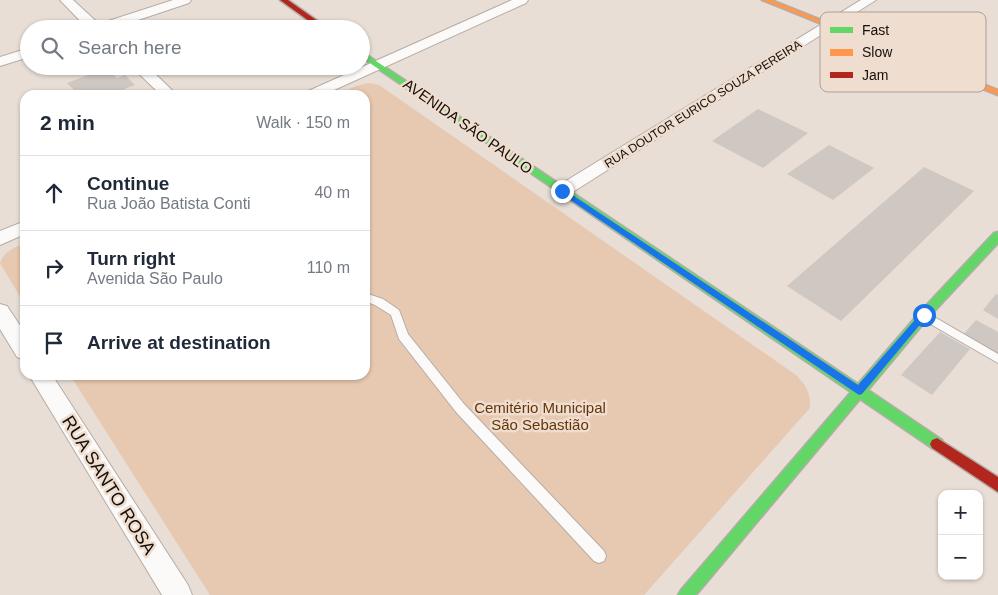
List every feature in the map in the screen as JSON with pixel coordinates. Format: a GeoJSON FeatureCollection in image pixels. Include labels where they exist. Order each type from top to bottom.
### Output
{"type":"FeatureCollection","features":[{"type":"Feature","properties":{"kind":"street"},"geometry":{"type":"LineString","coordinates":[[66,0],[87,20]]}},
{"type":"Feature","properties":{"kind":"street"},"geometry":{"type":"LineString","coordinates":[[124,20],[185,0]]}},
{"type":"Feature","properties":{"kind":"street"},"geometry":{"type":"LineString","coordinates":[[283,0],[312,20]]}},
{"type":"Feature","properties":{"kind":"street"},"geometry":{"type":"LineString","coordinates":[[370,68],[522,0]]}},
{"type":"Feature","properties":{"kind":"street"},"geometry":{"type":"LineString","coordinates":[[765,0],[820,22]]}},
{"type":"Feature","properties":{"kind":"street","name":"RUA DOUTOR EURICO SOUZA PEREIRA"},"geometry":{"type":"LineString","coordinates":[[851,12],[870,0]]}},
{"type":"Feature","properties":{"kind":"street","name":"RUA DOUTOR EURICO SOUZA PEREIRA"},"geometry":{"type":"LineString","coordinates":[[562,191],[820,32]]}},
{"type":"Feature","properties":{"kind":"street"},"geometry":{"type":"LineString","coordinates":[[0,62],[20,55]]}},
{"type":"Feature","properties":{"kind":"street","name":"AVENIDA SÃO PAULO"},"geometry":{"type":"LineString","coordinates":[[370,59],[562,191],[998,485]]}},
{"type":"Feature","properties":{"kind":"street"},"geometry":{"type":"LineString","coordinates":[[148,75],[164,90]]}},
{"type":"Feature","properties":{"kind":"street"},"geometry":{"type":"LineString","coordinates":[[322,90],[354,75]]}},
{"type":"Feature","properties":{"kind":"street"},"geometry":{"type":"LineString","coordinates":[[986,88],[998,93]]}},
{"type":"Feature","properties":{"kind":"street"},"geometry":{"type":"LineString","coordinates":[[0,238],[20,229]]}},
{"type":"Feature","properties":{"kind":"street"},"geometry":{"type":"LineString","coordinates":[[689,594],[924,315],[998,236]]}},
{"type":"Feature","properties":{"kind":"street"},"geometry":{"type":"LineString","coordinates":[[0,312],[20,344]]}},
{"type":"Feature","properties":{"kind":"street","name":"RUA SANTO ROSA"},"geometry":{"type":"LineString","coordinates":[[43,380],[178,595]]}},
{"type":"Feature","properties":{"kind":"lane"},"geometry":{"type":"LineString","coordinates":[[370,299],[379,302],[395,313],[403,336],[460,408],[599,556]]}},
{"type":"Feature","properties":{"kind":"lane"},"geometry":{"type":"LineString","coordinates":[[924,315],[998,359]]}},
{"type":"Feature","properties":{"kind":"green space","name":"Cemitério Municipal São Sebastião"},"geometry":{"type":"Polygon","coordinates":[[[369,83],[379,85],[796,375],[803,382],[809,394],[810,408],[644,595],[210,595],[73,380],[370,380],[370,90],[347,90],[369,83]]]}},
{"type":"Feature","properties":{"kind":"green space"},"geometry":{"type":"Polygon","coordinates":[[[20,245],[20,297],[0,263],[13,248],[20,245]]]}},
{"type":"Feature","properties":{"kind":"building"},"geometry":{"type":"Polygon","coordinates":[[[88,75],[114,75],[117,78],[125,75],[135,85],[122,90],[74,90],[67,83],[88,75]]]}},
{"type":"Feature","properties":{"kind":"building"},"geometry":{"type":"Polygon","coordinates":[[[758,109],[808,133],[763,168],[712,141],[758,109]]]}},
{"type":"Feature","properties":{"kind":"building"},"geometry":{"type":"Polygon","coordinates":[[[829,145],[874,168],[833,200],[787,174],[829,145]]]}},
{"type":"Feature","properties":{"kind":"building"},"geometry":{"type":"Polygon","coordinates":[[[924,167],[974,191],[841,321],[787,286],[924,167]]]}},
{"type":"Feature","properties":{"kind":"building"},"geometry":{"type":"Polygon","coordinates":[[[996,294],[998,295],[998,319],[983,310],[996,294]]]}},
{"type":"Feature","properties":{"kind":"building"},"geometry":{"type":"Polygon","coordinates":[[[976,320],[998,332],[998,357],[962,336],[976,320]]]}},
{"type":"Feature","properties":{"kind":"building"},"geometry":{"type":"Polygon","coordinates":[[[940,332],[970,349],[932,395],[901,375],[940,332]]]}},
{"type":"Feature","properties":{"kind":"traffic: fast"},"geometry":{"type":"LineString","coordinates":[[370,59],[937,444]]}},
{"type":"Feature","properties":{"kind":"traffic: fast"},"geometry":{"type":"LineString","coordinates":[[686,595],[924,315],[998,236]]}},
{"type":"Feature","properties":{"kind":"traffic: slow"},"geometry":{"type":"LineString","coordinates":[[765,0],[820,22]]}},
{"type":"Feature","properties":{"kind":"traffic: slow"},"geometry":{"type":"LineString","coordinates":[[986,88],[998,93]]}},
{"type":"Feature","properties":{"kind":"traffic: jam"},"geometry":{"type":"LineString","coordinates":[[283,0],[312,20]]}},
{"type":"Feature","properties":{"kind":"traffic: jam"},"geometry":{"type":"LineString","coordinates":[[937,444],[998,485]]}},
{"type":"Feature","properties":{"kind":"route"},"geometry":{"type":"LineString","coordinates":[[562,191],[859,391],[924,315]]}}]}
